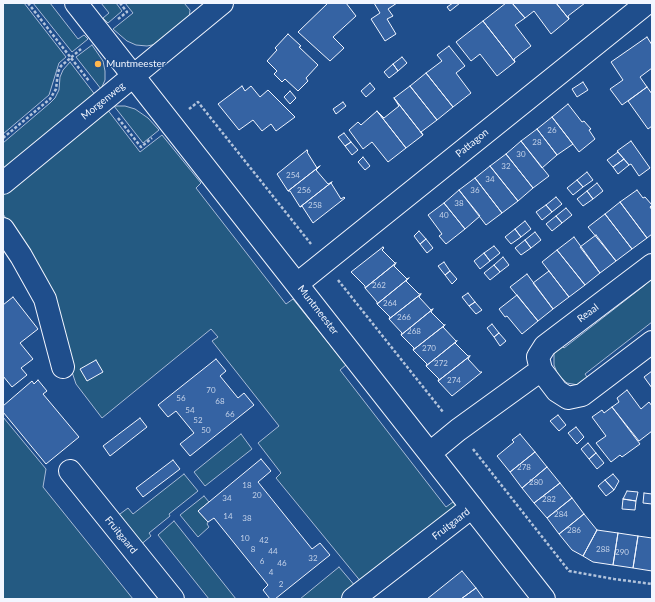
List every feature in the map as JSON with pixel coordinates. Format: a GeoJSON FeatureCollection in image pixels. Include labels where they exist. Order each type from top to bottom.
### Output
{"type":"FeatureCollection","features":[{"type":"Feature","properties":{"kind":"street","name":"Muntmeester"},"geometry":{"type":"LineString","coordinates":[[76,3],[544,599]]}},
{"type":"Feature","properties":{"kind":"street","name":"Morgenweg"},"geometry":{"type":"LineString","coordinates":[[3,184],[222,3]]}},
{"type":"Feature","properties":{"kind":"street","name":"Pattagon"},"geometry":{"type":"LineString","coordinates":[[297,284],[647,3]]}},
{"type":"Feature","properties":{"kind":"street"},"geometry":{"type":"LineString","coordinates":[[3,230],[21,256],[45,300],[63,367]]}},
{"type":"Feature","properties":{"kind":"street","name":"Reaal"},"geometry":{"type":"LineString","coordinates":[[541,370],[538,357],[546,346],[652,266]]}},
{"type":"Feature","properties":{"kind":"street"},"geometry":{"type":"LineString","coordinates":[[430,453],[458,430],[541,370],[557,391],[568,398],[582,395],[652,342]]}},
{"type":"Feature","properties":{"kind":"street","name":"Fruitgaard"},"geometry":{"type":"LineString","coordinates":[[70,471],[173,599]]}},
{"type":"Feature","properties":{"kind":"street","name":"Fruitgaard"},"geometry":{"type":"LineString","coordinates":[[353,599],[472,507]]}},
{"type":"Feature","properties":{"kind":"path"},"geometry":{"type":"LineString","coordinates":[[3,138],[50,99],[56,89],[58,72],[63,63],[71,57]]}},
{"type":"Feature","properties":{"kind":"path"},"geometry":{"type":"LineString","coordinates":[[170,124],[198,102],[569,571],[652,584]]}},
{"type":"Feature","properties":{"kind":"shaded area"},"geometry":{"type":"Polygon","coordinates":[[[3,3],[24,3],[66,57],[59,63],[49,95],[3,134],[3,3]]]}},
{"type":"Feature","properties":{"kind":"shaded area"},"geometry":{"type":"Polygon","coordinates":[[[33,3],[50,3],[78,39],[84,35],[88,39],[72,52],[33,3]]]}},
{"type":"Feature","properties":{"kind":"shaded area"},"geometry":{"type":"Polygon","coordinates":[[[101,3],[116,3],[122,11],[108,23],[103,18],[109,13],[101,3]]]}},
{"type":"Feature","properties":{"kind":"shaded area"},"geometry":{"type":"Polygon","coordinates":[[[125,3],[184,3],[190,10],[189,18],[157,44],[147,46],[136,45],[127,41],[113,29],[133,13],[125,3]]]}},
{"type":"Feature","properties":{"kind":"shaded area"},"geometry":{"type":"Polygon","coordinates":[[[92,45],[103,61],[105,80],[101,89],[76,57],[92,45]]]}},
{"type":"Feature","properties":{"kind":"shaded area"},"geometry":{"type":"Polygon","coordinates":[[[70,62],[96,96],[3,172],[3,143],[55,98],[59,90],[60,77],[63,70],[70,62]]]}},
{"type":"Feature","properties":{"kind":"shaded area"},"geometry":{"type":"Polygon","coordinates":[[[114,106],[125,106],[135,109],[148,118],[159,130],[143,143],[114,106]]]}},
{"type":"Feature","properties":{"kind":"shaded area"},"geometry":{"type":"Polygon","coordinates":[[[107,109],[140,152],[162,135],[201,183],[196,188],[286,304],[293,299],[346,365],[340,370],[446,507],[453,502],[457,507],[362,583],[276,478],[281,473],[258,443],[279,426],[212,341],[218,337],[211,329],[102,418],[76,384],[67,357],[3,214],[3,194],[107,109]]]}},
{"type":"Feature","properties":{"kind":"shaded area"},"geometry":{"type":"Polygon","coordinates":[[[652,276],[652,322],[585,374],[589,380],[578,385],[567,383],[558,375],[554,365],[554,354],[559,343],[564,348],[645,285],[652,276]]]}},
{"type":"Feature","properties":{"kind":"shaded area"},"geometry":{"type":"Polygon","coordinates":[[[3,417],[46,469],[43,487],[133,599],[3,599],[3,417]]]}},
{"type":"Feature","properties":{"kind":"shaded area"},"geometry":{"type":"Polygon","coordinates":[[[241,434],[252,449],[205,486],[194,472],[241,434]]]}},
{"type":"Feature","properties":{"kind":"shaded area"},"geometry":{"type":"Polygon","coordinates":[[[184,474],[198,491],[169,514],[170,516],[149,533],[151,536],[139,546],[116,517],[128,508],[133,514],[184,474]]]}},
{"type":"Feature","properties":{"kind":"shaded area"},"geometry":{"type":"Polygon","coordinates":[[[204,496],[209,502],[198,511],[208,522],[207,524],[209,527],[198,537],[180,515],[204,496]]]}},
{"type":"Feature","properties":{"kind":"shaded area"},"geometry":{"type":"Polygon","coordinates":[[[174,521],[236,599],[209,599],[158,535],[174,521]]]}},
{"type":"Feature","properties":{"kind":"shaded area"},"geometry":{"type":"Polygon","coordinates":[[[339,567],[356,587],[342,599],[300,599],[339,567]]]}},
{"type":"Feature","properties":{"kind":"building"},"geometry":{"type":"Polygon","coordinates":[[[328,3],[346,3],[356,16],[333,37],[344,48],[330,61],[298,32],[328,3]]]}},
{"type":"Feature","properties":{"kind":"building"},"geometry":{"type":"Polygon","coordinates":[[[374,3],[397,3],[388,9],[393,16],[387,19],[396,34],[385,41],[371,19],[380,13],[374,3]]]}},
{"type":"Feature","properties":{"kind":"building"},"geometry":{"type":"Polygon","coordinates":[[[453,3],[460,3],[450,11],[447,7],[453,3]]]}},
{"type":"Feature","properties":{"kind":"building"},"geometry":{"type":"Polygon","coordinates":[[[506,3],[512,3],[525,18],[515,25],[531,46],[514,59],[515,62],[483,21],[506,3]]]}},
{"type":"Feature","properties":{"kind":"building"},"geometry":{"type":"Polygon","coordinates":[[[512,3],[556,3],[569,19],[551,34],[534,11],[525,18],[512,3]]]}},
{"type":"Feature","properties":{"kind":"building"},"geometry":{"type":"Polygon","coordinates":[[[556,3],[585,3],[568,16],[569,19],[556,3]]]}},
{"type":"Feature","properties":{"kind":"building"},"geometry":{"type":"Polygon","coordinates":[[[483,21],[515,62],[497,76],[480,54],[471,61],[456,42],[483,21]]]}},
{"type":"Feature","properties":{"kind":"building"},"geometry":{"type":"Polygon","coordinates":[[[288,34],[318,65],[306,78],[308,81],[298,91],[285,79],[282,82],[274,74],[277,71],[267,61],[277,50],[275,48],[288,34]]]}},
{"type":"Feature","properties":{"kind":"building"},"geometry":{"type":"Polygon","coordinates":[[[647,37],[652,45],[652,68],[640,77],[647,87],[622,105],[610,89],[623,80],[611,62],[647,37]]]}},
{"type":"Feature","properties":{"kind":"building"},"geometry":{"type":"Polygon","coordinates":[[[449,46],[465,66],[456,73],[471,93],[453,107],[426,73],[442,61],[437,55],[449,46]]]}},
{"type":"Feature","properties":{"kind":"building"},"geometry":{"type":"Polygon","coordinates":[[[402,57],[407,63],[398,71],[393,64],[402,57]]]}},
{"type":"Feature","properties":{"kind":"building"},"geometry":{"type":"Polygon","coordinates":[[[393,64],[398,71],[389,78],[384,72],[393,64]]]}},
{"type":"Feature","properties":{"kind":"building"},"geometry":{"type":"Polygon","coordinates":[[[426,73],[453,107],[437,120],[410,86],[426,73]]]}},
{"type":"Feature","properties":{"kind":"building"},"geometry":{"type":"Polygon","coordinates":[[[583,82],[588,90],[577,97],[572,89],[583,82]]]}},
{"type":"Feature","properties":{"kind":"building"},"geometry":{"type":"Polygon","coordinates":[[[370,83],[375,89],[366,97],[361,91],[370,83]]]}},
{"type":"Feature","properties":{"kind":"building"},"geometry":{"type":"Polygon","coordinates":[[[242,86],[245,91],[251,86],[260,97],[268,90],[295,117],[276,131],[271,124],[262,131],[253,120],[239,130],[218,104],[242,86]]]}},
{"type":"Feature","properties":{"kind":"building"},"geometry":{"type":"Polygon","coordinates":[[[410,86],[437,120],[421,132],[423,135],[394,98],[410,86]]]}},
{"type":"Feature","properties":{"kind":"building"},"geometry":{"type":"Polygon","coordinates":[[[647,87],[652,94],[652,126],[648,129],[628,101],[647,87]]]}},
{"type":"Feature","properties":{"kind":"building"},"geometry":{"type":"Polygon","coordinates":[[[290,91],[296,98],[290,104],[284,97],[290,91]]]}},
{"type":"Feature","properties":{"kind":"building"},"geometry":{"type":"Polygon","coordinates":[[[394,98],[423,135],[406,148],[377,111],[384,118],[399,106],[394,98]]]}},
{"type":"Feature","properties":{"kind":"building"},"geometry":{"type":"Polygon","coordinates":[[[343,102],[346,106],[336,114],[333,109],[343,102]]]}},
{"type":"Feature","properties":{"kind":"building"},"geometry":{"type":"Polygon","coordinates":[[[568,104],[582,122],[584,121],[591,129],[589,130],[595,139],[579,152],[552,117],[568,104]]]}},
{"type":"Feature","properties":{"kind":"building"},"geometry":{"type":"Polygon","coordinates":[[[377,111],[406,148],[388,162],[372,142],[363,149],[349,130],[358,122],[361,125],[377,111]]]}},
{"type":"Feature","properties":{"kind":"building"},"geometry":{"type":"Polygon","coordinates":[[[552,117],[573,144],[557,155],[537,129],[552,117]]]}},
{"type":"Feature","properties":{"kind":"building"},"geometry":{"type":"Polygon","coordinates":[[[537,129],[557,155],[542,168],[521,141],[537,129]]]}},
{"type":"Feature","properties":{"kind":"building"},"geometry":{"type":"Polygon","coordinates":[[[344,133],[351,142],[345,146],[338,137],[344,133]]]}},
{"type":"Feature","properties":{"kind":"building"},"geometry":{"type":"Polygon","coordinates":[[[521,141],[549,176],[533,188],[506,154],[521,141]]]}},
{"type":"Feature","properties":{"kind":"building"},"geometry":{"type":"Polygon","coordinates":[[[631,141],[650,168],[639,176],[631,164],[629,165],[617,151],[631,141]]]}},
{"type":"Feature","properties":{"kind":"building"},"geometry":{"type":"Polygon","coordinates":[[[351,142],[358,150],[352,155],[345,146],[351,142]]]}},
{"type":"Feature","properties":{"kind":"building"},"geometry":{"type":"Polygon","coordinates":[[[307,150],[317,168],[320,166],[288,191],[277,174],[307,150]]]}},
{"type":"Feature","properties":{"kind":"building"},"geometry":{"type":"Polygon","coordinates":[[[618,152],[624,159],[613,167],[607,160],[618,152]]]}},
{"type":"Feature","properties":{"kind":"building"},"geometry":{"type":"Polygon","coordinates":[[[506,154],[533,188],[518,201],[490,166],[506,154]]]}},
{"type":"Feature","properties":{"kind":"building"},"geometry":{"type":"Polygon","coordinates":[[[363,157],[370,166],[365,170],[358,162],[363,157]]]}},
{"type":"Feature","properties":{"kind":"building"},"geometry":{"type":"Polygon","coordinates":[[[624,159],[629,165],[618,174],[613,167],[624,159]]]}},
{"type":"Feature","properties":{"kind":"building"},"geometry":{"type":"Polygon","coordinates":[[[320,166],[316,170],[328,184],[332,182],[300,207],[290,191],[288,191],[320,166]]]}},
{"type":"Feature","properties":{"kind":"building"},"geometry":{"type":"Polygon","coordinates":[[[490,166],[518,201],[502,213],[475,178],[490,166]]]}},
{"type":"Feature","properties":{"kind":"building"},"geometry":{"type":"Polygon","coordinates":[[[587,172],[593,180],[583,187],[577,180],[587,172]]]}},
{"type":"Feature","properties":{"kind":"building"},"geometry":{"type":"Polygon","coordinates":[[[475,178],[502,213],[486,225],[459,190],[475,178]]]}},
{"type":"Feature","properties":{"kind":"building"},"geometry":{"type":"Polygon","coordinates":[[[577,180],[583,187],[573,195],[567,188],[577,180]]]}},
{"type":"Feature","properties":{"kind":"building"},"geometry":{"type":"Polygon","coordinates":[[[332,182],[331,183],[341,199],[344,197],[345,198],[313,223],[302,206],[300,207],[332,182]]]}},
{"type":"Feature","properties":{"kind":"building"},"geometry":{"type":"Polygon","coordinates":[[[597,183],[603,191],[593,199],[587,191],[597,183]]]}},
{"type":"Feature","properties":{"kind":"building"},"geometry":{"type":"Polygon","coordinates":[[[459,190],[480,216],[465,229],[444,203],[459,190]]]}},
{"type":"Feature","properties":{"kind":"building"},"geometry":{"type":"Polygon","coordinates":[[[637,190],[643,198],[645,197],[652,205],[650,207],[652,210],[652,234],[647,238],[620,202],[637,190]]]}},
{"type":"Feature","properties":{"kind":"building"},"geometry":{"type":"Polygon","coordinates":[[[587,191],[593,199],[583,206],[577,199],[587,191]]]}},
{"type":"Feature","properties":{"kind":"building"},"geometry":{"type":"Polygon","coordinates":[[[556,197],[562,204],[552,212],[546,205],[556,197]]]}},
{"type":"Feature","properties":{"kind":"building"},"geometry":{"type":"Polygon","coordinates":[[[620,202],[647,238],[632,249],[605,214],[620,202]]]}},
{"type":"Feature","properties":{"kind":"building"},"geometry":{"type":"Polygon","coordinates":[[[444,203],[465,229],[446,244],[439,236],[442,234],[428,215],[444,203]]]}},
{"type":"Feature","properties":{"kind":"building"},"geometry":{"type":"Polygon","coordinates":[[[546,205],[552,212],[542,220],[536,212],[546,205]]]}},
{"type":"Feature","properties":{"kind":"building"},"geometry":{"type":"Polygon","coordinates":[[[566,208],[572,215],[562,223],[556,216],[566,208]]]}},
{"type":"Feature","properties":{"kind":"building"},"geometry":{"type":"Polygon","coordinates":[[[605,214],[632,249],[616,261],[588,227],[605,214]]]}},
{"type":"Feature","properties":{"kind":"building"},"geometry":{"type":"Polygon","coordinates":[[[556,216],[562,223],[552,231],[546,224],[556,216]]]}},
{"type":"Feature","properties":{"kind":"building"},"geometry":{"type":"Polygon","coordinates":[[[525,221],[531,229],[521,237],[515,229],[525,221]]]}},
{"type":"Feature","properties":{"kind":"building"},"geometry":{"type":"Polygon","coordinates":[[[515,229],[521,237],[511,244],[505,237],[515,229]]]}},
{"type":"Feature","properties":{"kind":"building"},"geometry":{"type":"Polygon","coordinates":[[[419,231],[426,239],[420,244],[414,236],[419,231]]]}},
{"type":"Feature","properties":{"kind":"building"},"geometry":{"type":"Polygon","coordinates":[[[535,232],[541,240],[531,248],[525,240],[535,232]]]}},
{"type":"Feature","properties":{"kind":"building"},"geometry":{"type":"Polygon","coordinates":[[[596,235],[616,261],[600,273],[580,247],[596,235]]]}},
{"type":"Feature","properties":{"kind":"building"},"geometry":{"type":"Polygon","coordinates":[[[574,237],[600,273],[585,285],[557,250],[574,237]]]}},
{"type":"Feature","properties":{"kind":"building"},"geometry":{"type":"Polygon","coordinates":[[[426,239],[433,248],[427,253],[420,244],[426,239]]]}},
{"type":"Feature","properties":{"kind":"building"},"geometry":{"type":"Polygon","coordinates":[[[525,240],[531,248],[521,255],[515,248],[525,240]]]}},
{"type":"Feature","properties":{"kind":"building"},"geometry":{"type":"Polygon","coordinates":[[[494,246],[500,253],[490,261],[484,253],[494,246]]]}},
{"type":"Feature","properties":{"kind":"building"},"geometry":{"type":"Polygon","coordinates":[[[383,247],[384,248],[382,250],[396,263],[365,288],[365,286],[351,272],[383,247]]]}},
{"type":"Feature","properties":{"kind":"building"},"geometry":{"type":"Polygon","coordinates":[[[557,250],[585,285],[569,297],[542,262],[557,250]]]}},
{"type":"Feature","properties":{"kind":"building"},"geometry":{"type":"Polygon","coordinates":[[[484,253],[490,261],[480,269],[474,261],[484,253]]]}},
{"type":"Feature","properties":{"kind":"building"},"geometry":{"type":"Polygon","coordinates":[[[503,257],[509,265],[500,272],[494,265],[503,257]]]}},
{"type":"Feature","properties":{"kind":"building"},"geometry":{"type":"Polygon","coordinates":[[[444,262],[450,271],[445,275],[438,266],[444,262]]]}},
{"type":"Feature","properties":{"kind":"building"},"geometry":{"type":"Polygon","coordinates":[[[396,263],[394,266],[407,279],[409,278],[377,304],[365,288],[396,263]]]}},
{"type":"Feature","properties":{"kind":"building"},"geometry":{"type":"Polygon","coordinates":[[[494,265],[500,272],[490,280],[484,273],[494,265]]]}},
{"type":"Feature","properties":{"kind":"building"},"geometry":{"type":"Polygon","coordinates":[[[450,271],[457,279],[452,284],[445,275],[450,271]]]}},
{"type":"Feature","properties":{"kind":"building"},"geometry":{"type":"Polygon","coordinates":[[[549,271],[569,297],[553,309],[533,283],[549,271]]]}},
{"type":"Feature","properties":{"kind":"building"},"geometry":{"type":"Polygon","coordinates":[[[527,274],[553,309],[538,321],[510,287],[527,274]]]}},
{"type":"Feature","properties":{"kind":"building"},"geometry":{"type":"Polygon","coordinates":[[[409,278],[406,281],[419,294],[421,294],[389,319],[390,317],[377,304],[409,278]]]}},
{"type":"Feature","properties":{"kind":"building"},"geometry":{"type":"Polygon","coordinates":[[[468,293],[475,302],[469,306],[462,297],[468,293]]]}},
{"type":"Feature","properties":{"kind":"building"},"geometry":{"type":"Polygon","coordinates":[[[421,294],[419,297],[431,310],[433,309],[401,335],[402,333],[389,319],[421,294]]]}},
{"type":"Feature","properties":{"kind":"building"},"geometry":{"type":"Polygon","coordinates":[[[517,295],[538,321],[522,334],[499,309],[517,295]]]}},
{"type":"Feature","properties":{"kind":"building"},"geometry":{"type":"Polygon","coordinates":[[[13,297],[38,329],[20,343],[33,359],[21,368],[27,375],[12,387],[3,376],[3,305],[13,297]]]}},
{"type":"Feature","properties":{"kind":"building"},"geometry":{"type":"Polygon","coordinates":[[[475,302],[482,310],[476,314],[469,306],[475,302]]]}},
{"type":"Feature","properties":{"kind":"building"},"geometry":{"type":"Polygon","coordinates":[[[433,309],[431,312],[445,325],[413,350],[414,348],[401,335],[433,309]]]}},
{"type":"Feature","properties":{"kind":"building"},"geometry":{"type":"Polygon","coordinates":[[[492,324],[499,333],[494,337],[487,328],[492,324]]]}},
{"type":"Feature","properties":{"kind":"building"},"geometry":{"type":"Polygon","coordinates":[[[445,325],[443,327],[457,341],[426,366],[427,364],[413,350],[445,325]]]}},
{"type":"Feature","properties":{"kind":"building"},"geometry":{"type":"Polygon","coordinates":[[[499,333],[506,341],[500,346],[494,337],[499,333]]]}},
{"type":"Feature","properties":{"kind":"building"},"geometry":{"type":"Polygon","coordinates":[[[457,341],[455,343],[468,356],[470,356],[438,381],[439,379],[426,366],[457,341]]]}},
{"type":"Feature","properties":{"kind":"building"},"geometry":{"type":"Polygon","coordinates":[[[470,356],[468,359],[480,372],[482,372],[452,396],[438,381],[470,356]]]}},
{"type":"Feature","properties":{"kind":"building"},"geometry":{"type":"Polygon","coordinates":[[[216,359],[226,371],[220,376],[238,398],[244,393],[254,405],[190,456],[180,444],[194,433],[176,411],[168,417],[158,405],[216,359]]]}},
{"type":"Feature","properties":{"kind":"building"},"geometry":{"type":"Polygon","coordinates":[[[96,360],[103,372],[87,381],[80,369],[96,360]]]}},
{"type":"Feature","properties":{"kind":"building"},"geometry":{"type":"Polygon","coordinates":[[[652,371],[652,388],[644,377],[652,371]]]}},
{"type":"Feature","properties":{"kind":"building"},"geometry":{"type":"Polygon","coordinates":[[[38,380],[47,391],[43,394],[79,437],[46,464],[3,412],[3,406],[32,381],[34,384],[38,380]]]}},
{"type":"Feature","properties":{"kind":"building"},"geometry":{"type":"Polygon","coordinates":[[[627,390],[641,409],[649,402],[652,406],[652,431],[639,441],[612,407],[619,402],[617,398],[627,390]]]}},
{"type":"Feature","properties":{"kind":"building"},"geometry":{"type":"Polygon","coordinates":[[[612,407],[640,444],[622,457],[620,455],[611,462],[596,443],[606,436],[592,417],[602,410],[604,413],[612,407]]]}},
{"type":"Feature","properties":{"kind":"building"},"geometry":{"type":"Polygon","coordinates":[[[558,415],[566,425],[559,431],[550,421],[558,415]]]}},
{"type":"Feature","properties":{"kind":"building"},"geometry":{"type":"Polygon","coordinates":[[[140,418],[147,427],[110,456],[103,446],[140,418]]]}},
{"type":"Feature","properties":{"kind":"building"},"geometry":{"type":"Polygon","coordinates":[[[576,427],[584,437],[577,444],[568,433],[576,427]]]}},
{"type":"Feature","properties":{"kind":"building"},"geometry":{"type":"Polygon","coordinates":[[[520,434],[535,452],[510,472],[497,456],[514,442],[512,440],[520,434]]]}},
{"type":"Feature","properties":{"kind":"building"},"geometry":{"type":"Polygon","coordinates":[[[588,443],[596,453],[589,459],[581,449],[588,443]]]}},
{"type":"Feature","properties":{"kind":"building"},"geometry":{"type":"Polygon","coordinates":[[[535,452],[547,467],[522,488],[510,472],[535,452]]]}},
{"type":"Feature","properties":{"kind":"building"},"geometry":{"type":"Polygon","coordinates":[[[596,453],[604,463],[597,469],[589,459],[596,453]]]}},
{"type":"Feature","properties":{"kind":"building"},"geometry":{"type":"Polygon","coordinates":[[[261,459],[271,471],[258,482],[312,549],[320,543],[330,555],[275,599],[270,599],[263,590],[268,585],[214,518],[208,522],[198,511],[261,459]]]}},
{"type":"Feature","properties":{"kind":"building"},"geometry":{"type":"Polygon","coordinates":[[[173,460],[180,469],[143,497],[136,488],[173,460]]]}},
{"type":"Feature","properties":{"kind":"building"},"geometry":{"type":"Polygon","coordinates":[[[547,467],[560,483],[534,503],[522,488],[547,467]]]}},
{"type":"Feature","properties":{"kind":"building"},"geometry":{"type":"Polygon","coordinates":[[[613,474],[619,481],[614,490],[605,480],[613,474]]]}},
{"type":"Feature","properties":{"kind":"building"},"geometry":{"type":"Polygon","coordinates":[[[605,480],[614,490],[606,496],[598,486],[605,480]]]}},
{"type":"Feature","properties":{"kind":"building"},"geometry":{"type":"Polygon","coordinates":[[[560,483],[572,498],[547,518],[534,503],[560,483]]]}},
{"type":"Feature","properties":{"kind":"building"},"geometry":{"type":"Polygon","coordinates":[[[627,491],[638,492],[636,501],[623,499],[627,491]]]}},
{"type":"Feature","properties":{"kind":"building"},"geometry":{"type":"Polygon","coordinates":[[[644,493],[652,494],[652,504],[643,503],[644,493]]]}},
{"type":"Feature","properties":{"kind":"building"},"geometry":{"type":"Polygon","coordinates":[[[572,498],[584,514],[559,534],[547,518],[572,498]]]}},
{"type":"Feature","properties":{"kind":"building"},"geometry":{"type":"Polygon","coordinates":[[[623,499],[636,501],[635,510],[622,509],[623,499]]]}},
{"type":"Feature","properties":{"kind":"building"},"geometry":{"type":"Polygon","coordinates":[[[584,514],[597,530],[583,556],[572,550],[559,534],[584,514]]]}},
{"type":"Feature","properties":{"kind":"building"},"geometry":{"type":"Polygon","coordinates":[[[597,530],[618,533],[613,565],[593,562],[583,556],[597,530]]]}},
{"type":"Feature","properties":{"kind":"building"},"geometry":{"type":"Polygon","coordinates":[[[618,533],[638,536],[633,568],[613,565],[618,533]]]}},
{"type":"Feature","properties":{"kind":"building"},"geometry":{"type":"Polygon","coordinates":[[[638,536],[652,538],[652,571],[633,568],[638,536]]]}},
{"type":"Feature","properties":{"kind":"building"},"geometry":{"type":"Polygon","coordinates":[[[462,571],[476,588],[461,599],[427,599],[462,571]]]}},
{"type":"Feature","properties":{"kind":"building"},"geometry":{"type":"Polygon","coordinates":[[[476,588],[484,599],[461,599],[476,588]]]}},
{"type":"Feature","properties":{"kind":"place","name":"Muntmeester"},"geometry":{"type":"Point","coordinates":[98,64]}}]}
